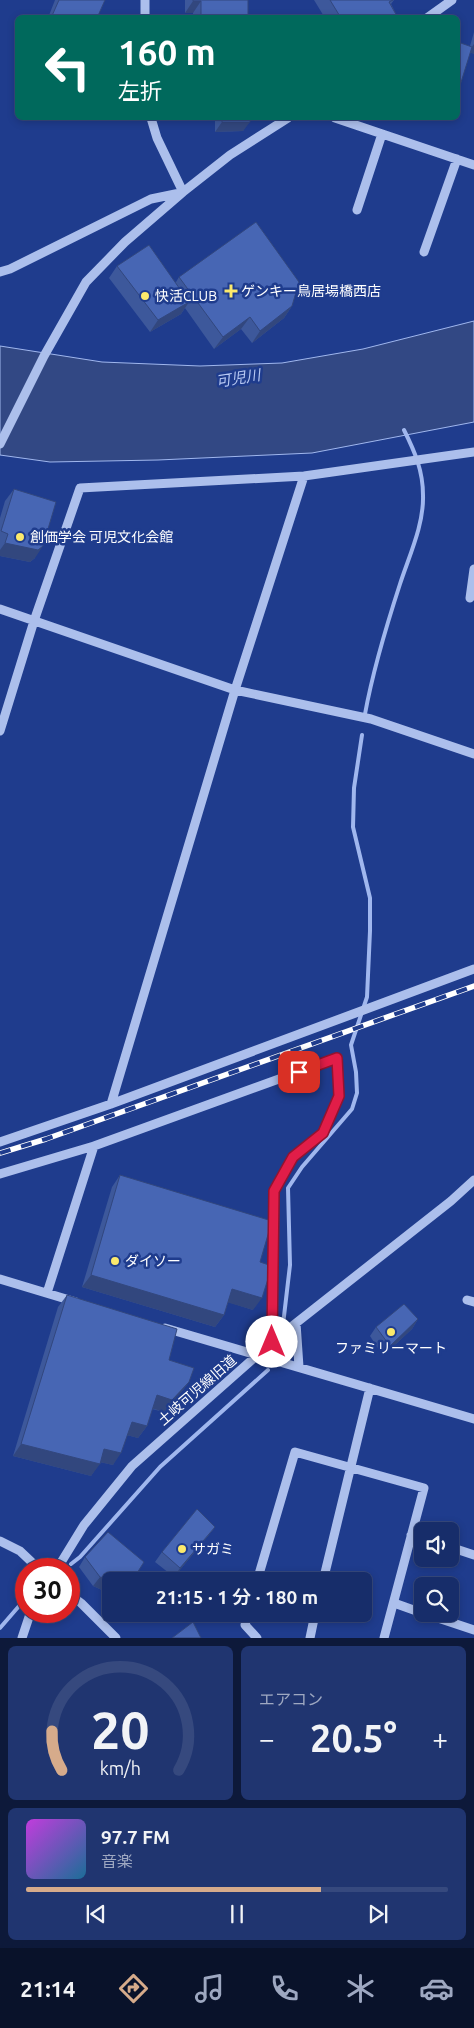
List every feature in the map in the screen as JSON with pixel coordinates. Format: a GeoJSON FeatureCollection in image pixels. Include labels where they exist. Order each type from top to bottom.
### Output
{"type":"FeatureCollection","features":[{"type":"Feature","properties":{"kind":"street"},"geometry":{"type":"LineString","coordinates":[[145,0],[145,15]]}},
{"type":"Feature","properties":{"kind":"street"},"geometry":{"type":"LineString","coordinates":[[429,15],[438,4],[452,0]]}},
{"type":"Feature","properties":{"kind":"street"},"geometry":{"type":"LineString","coordinates":[[152,120],[157,138],[183,192]]}},
{"type":"Feature","properties":{"kind":"street"},"geometry":{"type":"LineString","coordinates":[[0,444],[44,356],[86,282],[125,242],[183,192],[230,155],[285,120]]}},
{"type":"Feature","properties":{"kind":"street"},"geometry":{"type":"LineString","coordinates":[[340,120],[474,164]]}},
{"type":"Feature","properties":{"kind":"street"},"geometry":{"type":"LineString","coordinates":[[357,210],[382,134]]}},
{"type":"Feature","properties":{"kind":"street"},"geometry":{"type":"LineString","coordinates":[[424,252],[456,159]]}},
{"type":"Feature","properties":{"kind":"street"},"geometry":{"type":"LineString","coordinates":[[0,272],[10,269],[151,199],[183,192]]}},
{"type":"Feature","properties":{"kind":"street"},"geometry":{"type":"LineString","coordinates":[[0,731],[34,622],[80,488],[304,476],[474,452]]}},
{"type":"Feature","properties":{"kind":"street"},"geometry":{"type":"LineString","coordinates":[[110,1104],[235,690],[304,476]]}},
{"type":"Feature","properties":{"kind":"street"},"geometry":{"type":"LineString","coordinates":[[470,598],[474,569]]}},
{"type":"Feature","properties":{"kind":"street"},"geometry":{"type":"LineString","coordinates":[[0,610],[235,690],[371,719],[474,754]]}},
{"type":"Feature","properties":{"kind":"street"},"geometry":{"type":"LineString","coordinates":[[0,1142],[110,1104],[474,968]]}},
{"type":"Feature","properties":{"kind":"street"},"geometry":{"type":"LineString","coordinates":[[0,1174],[94,1146],[337,1058],[339,1096],[323,1133],[293,1157],[274,1191],[272,1342]]}},
{"type":"Feature","properties":{"kind":"street"},"geometry":{"type":"LineString","coordinates":[[47,1293],[94,1146]]}},
{"type":"Feature","properties":{"kind":"street","name":"土岐可児線旧道"},"geometry":{"type":"LineString","coordinates":[[63,1558],[84,1525],[132,1466],[272,1342],[474,1180]]}},
{"type":"Feature","properties":{"kind":"street"},"geometry":{"type":"LineString","coordinates":[[0,1279],[84,1304]]}},
{"type":"Feature","properties":{"kind":"street"},"geometry":{"type":"LineString","coordinates":[[294,1325],[300,1367]]}},
{"type":"Feature","properties":{"kind":"street"},"geometry":{"type":"LineString","coordinates":[[158,1326],[474,1419]]}},
{"type":"Feature","properties":{"kind":"street"},"geometry":{"type":"LineString","coordinates":[[325,1572],[370,1388]]}},
{"type":"Feature","properties":{"kind":"street"},"geometry":{"type":"LineString","coordinates":[[260,1572],[295,1452],[424,1488],[384,1638]]}},
{"type":"Feature","properties":{"kind":"street"},"geometry":{"type":"LineString","coordinates":[[0,1541],[20,1551],[27,1558]]}},
{"type":"Feature","properties":{"kind":"street"},"geometry":{"type":"LineString","coordinates":[[459,1550],[474,1555]]}},
{"type":"Feature","properties":{"kind":"street"},"geometry":{"type":"LineString","coordinates":[[80,1602],[116,1638]]}},
{"type":"Feature","properties":{"kind":"street"},"geometry":{"type":"LineString","coordinates":[[394,1603],[414,1610]]}},
{"type":"Feature","properties":{"kind":"street"},"geometry":{"type":"LineString","coordinates":[[246,1622],[245,1625],[257,1638]]}},
{"type":"Feature","properties":{"kind":"street"},"geometry":{"type":"LineString","coordinates":[[310,1638],[314,1622]]}},
{"type":"Feature","properties":{"kind":"street"},"geometry":{"type":"LineString","coordinates":[[450,1622],[474,1630]]}},
{"type":"Feature","properties":{"kind":"street"},"geometry":{"type":"LineString","coordinates":[[22,1638],[27,1623]]}},
{"type":"Feature","properties":{"kind":"water","name":"可児川"},"geometry":{"type":"Polygon","coordinates":[[[474,321],[474,422],[312,453],[158,460],[50,462],[0,455],[0,346],[102,362],[200,366],[282,363],[363,349],[474,321]]]}},
{"type":"Feature","properties":{"kind":"building"},"geometry":{"type":"Polygon","coordinates":[[[59,0],[105,0],[98,15],[52,15],[59,0]]]}},
{"type":"Feature","properties":{"kind":"building"},"geometry":{"type":"Polygon","coordinates":[[[248,0],[248,15],[201,15],[201,1],[193,1],[248,0]]]}},
{"type":"Feature","properties":{"kind":"building"},"geometry":{"type":"Polygon","coordinates":[[[330,0],[393,0],[389,2],[396,15],[339,15],[330,0]]]}},
{"type":"Feature","properties":{"kind":"building"},"geometry":{"type":"Polygon","coordinates":[[[460,43],[472,47],[460,86],[460,43]]]}},
{"type":"Feature","properties":{"kind":"building"},"geometry":{"type":"Polygon","coordinates":[[[222,120],[250,120],[250,122],[222,122],[222,120]]]}},
{"type":"Feature","properties":{"kind":"building","name":"ゲンキー鳥居場橋西店"},"geometry":{"type":"Polygon","coordinates":[[[256,222],[299,282],[292,306],[260,331],[250,317],[223,337],[179,277],[256,222]]]}},
{"type":"Feature","properties":{"kind":"building"},"geometry":{"type":"Polygon","coordinates":[[[149,245],[189,302],[158,320],[117,266],[149,245]]]}},
{"type":"Feature","properties":{"kind":"building","name":"創価学会 可児文化会館"},"geometry":{"type":"Polygon","coordinates":[[[14,489],[56,502],[43,546],[38,550],[5,543],[8,534],[1,531],[14,489]]]}},
{"type":"Feature","properties":{"kind":"building"},"geometry":{"type":"Polygon","coordinates":[[[120,1175],[272,1221],[260,1262],[272,1266],[262,1298],[232,1289],[224,1315],[91,1275],[120,1175]]]}},
{"type":"Feature","properties":{"kind":"building"},"geometry":{"type":"Polygon","coordinates":[[[67,1295],[177,1329],[169,1360],[194,1368],[189,1382],[172,1400],[157,1395],[147,1426],[132,1422],[121,1453],[104,1449],[100,1464],[21,1444],[67,1295]]]}},
{"type":"Feature","properties":{"kind":"building","name":"ファミリーマート"},"geometry":{"type":"Polygon","coordinates":[[[404,1304],[418,1319],[390,1346],[376,1327],[404,1304]]]}},
{"type":"Feature","properties":{"kind":"building","name":"サガミ"},"geometry":{"type":"Polygon","coordinates":[[[197,1509],[215,1527],[180,1568],[162,1552],[197,1509]]]}},
{"type":"Feature","properties":{"kind":"building"},"geometry":{"type":"Polygon","coordinates":[[[108,1532],[144,1562],[138,1572],[102,1572],[102,1578],[85,1557],[108,1532]]]}},
{"type":"Feature","properties":{"kind":"building"},"geometry":{"type":"Polygon","coordinates":[[[193,1622],[201,1638],[172,1638],[193,1622]]]}},
{"type":"Feature","properties":{"kind":"waterway"},"geometry":{"type":"LineString","coordinates":[[365,714],[380,649],[415,540],[423,506],[423,486],[420,470],[404,430]]}},
{"type":"Feature","properties":{"kind":"waterway"},"geometry":{"type":"LineString","coordinates":[[279,1359],[290,1265],[288,1188],[302,1167],[352,1109],[357,1093],[356,1072],[351,1045],[367,997],[370,931],[370,898],[353,827],[354,788],[362,735]]}},
{"type":"Feature","properties":{"kind":"waterway"},"geometry":{"type":"LineString","coordinates":[[79,1558],[160,1467],[268,1370]]}},
{"type":"Feature","properties":{"kind":"waterway"},"geometry":{"type":"LineString","coordinates":[[0,1628],[15,1611]]}},
{"type":"Feature","properties":{"kind":"railway"},"geometry":{"type":"LineString","coordinates":[[0,1153],[46,1139],[474,986]]}},
{"type":"Feature","properties":{"kind":"place","name":"ゲンキー鳥居場橋西店"},"geometry":{"type":"Point","coordinates":[231,291]}},
{"type":"Feature","properties":{"kind":"place","name":"快活CLUB"},"geometry":{"type":"Point","coordinates":[145,296]}},
{"type":"Feature","properties":{"kind":"place","name":"創価学会 可児文化会館"},"geometry":{"type":"Point","coordinates":[20,537]}},
{"type":"Feature","properties":{"kind":"place","name":"ダイソー"},"geometry":{"type":"Point","coordinates":[115,1261]}},
{"type":"Feature","properties":{"kind":"place","name":"ファミリーマート"},"geometry":{"type":"Point","coordinates":[391,1332]}},
{"type":"Feature","properties":{"kind":"place","name":"サガミ"},"geometry":{"type":"Point","coordinates":[182,1549]}},
{"type":"Feature","properties":{"kind":"route"},"geometry":{"type":"LineString","coordinates":[[272,1342],[274,1191],[293,1157],[323,1133],[339,1096],[337,1058],[299,1072]]}}]}
